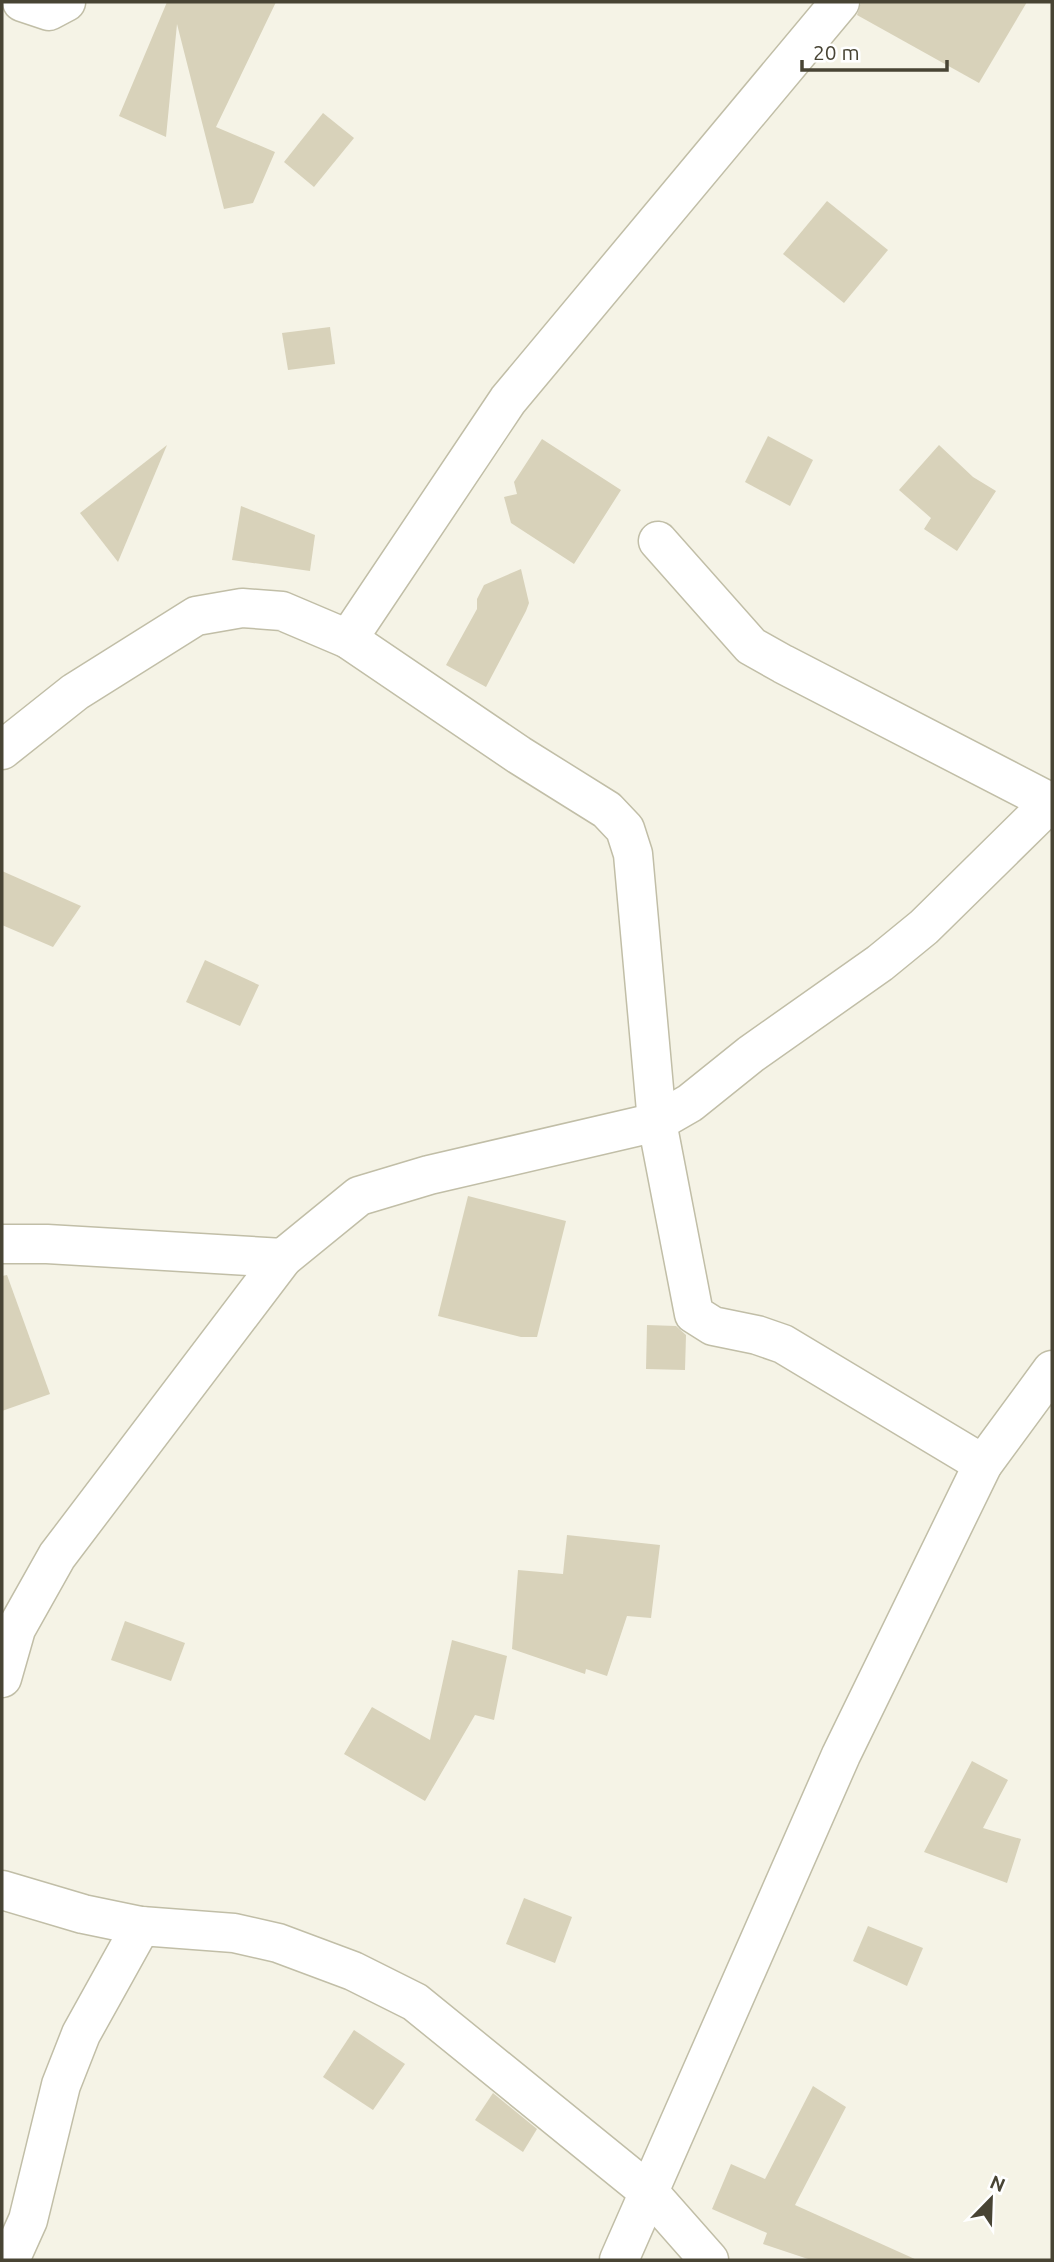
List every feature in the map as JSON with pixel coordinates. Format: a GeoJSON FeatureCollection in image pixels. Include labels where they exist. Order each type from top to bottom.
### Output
{"type":"FeatureCollection","features":[{"type":"Feature","properties":{"kind":"street"},"geometry":{"type":"LineString","coordinates":[[22,2],[49,11],[66,2]]}},
{"type":"Feature","properties":{"kind":"street"},"geometry":{"type":"LineString","coordinates":[[348,639],[508,400],[840,2]]}},
{"type":"Feature","properties":{"kind":"street"},"geometry":{"type":"LineString","coordinates":[[2,1678],[16,1629],[57,1556],[283,1258],[359,1196],[429,1175],[656,1122],[690,1104],[751,1054],[880,963],[924,927],[1052,802],[751,646],[658,541]]}},
{"type":"Feature","properties":{"kind":"street"},"geometry":{"type":"LineString","coordinates":[[2,750],[75,692],[196,616],[242,607],[282,611],[348,639],[519,755],[607,810],[625,829],[633,854],[656,1122],[694,1314],[713,1326],[757,1335],[783,1344],[983,1464]]}},
{"type":"Feature","properties":{"kind":"street"},"geometry":{"type":"LineString","coordinates":[[2,1244],[47,1244],[283,1258]]}},
{"type":"Feature","properties":{"kind":"street"},"geometry":{"type":"LineString","coordinates":[[619,2260],[841,1755],[983,1464],[1052,1370]]}},
{"type":"Feature","properties":{"kind":"street"},"geometry":{"type":"LineString","coordinates":[[2,1891],[83,1914],[141,1926],[234,1933],[278,1943],[353,1971],[415,2002],[649,2192],[709,2260]]}},
{"type":"Feature","properties":{"kind":"street"},"geometry":{"type":"LineString","coordinates":[[10,2260],[28,2220],[61,2085],[81,2034],[141,1926]]}},
{"type":"Feature","properties":{"kind":"building"},"geometry":{"type":"Polygon","coordinates":[[[167,2],[276,2],[216,127],[275,152],[253,203],[224,209],[177,24],[166,137],[119,116],[167,2]]]}},
{"type":"Feature","properties":{"kind":"building"},"geometry":{"type":"Polygon","coordinates":[[[861,2],[1027,2],[979,83],[857,15],[861,2]]]}},
{"type":"Feature","properties":{"kind":"building"},"geometry":{"type":"Polygon","coordinates":[[[323,113],[354,138],[314,187],[284,162],[323,113]]]}},
{"type":"Feature","properties":{"kind":"building"},"geometry":{"type":"Polygon","coordinates":[[[827,201],[888,250],[844,303],[783,254],[827,201]]]}},
{"type":"Feature","properties":{"kind":"building"},"geometry":{"type":"Polygon","coordinates":[[[330,327],[335,364],[288,370],[282,333],[330,327]]]}},
{"type":"Feature","properties":{"kind":"building"},"geometry":{"type":"Polygon","coordinates":[[[768,436],[813,460],[790,506],[745,482],[768,436]]]}},
{"type":"Feature","properties":{"kind":"building"},"geometry":{"type":"Polygon","coordinates":[[[542,439],[621,490],[574,564],[511,523],[504,497],[517,494],[514,482],[542,439]]]}},
{"type":"Feature","properties":{"kind":"building"},"geometry":{"type":"Polygon","coordinates":[[[167,445],[118,562],[80,513],[167,445]]]}},
{"type":"Feature","properties":{"kind":"building"},"geometry":{"type":"Polygon","coordinates":[[[939,445],[973,477],[996,491],[957,551],[924,529],[931,518],[899,490],[939,445]]]}},
{"type":"Feature","properties":{"kind":"building"},"geometry":{"type":"Polygon","coordinates":[[[241,506],[315,535],[310,571],[232,560],[241,506]]]}},
{"type":"Feature","properties":{"kind":"building"},"geometry":{"type":"Polygon","coordinates":[[[521,569],[529,603],[486,687],[446,665],[477,609],[477,599],[484,585],[521,569]]]}},
{"type":"Feature","properties":{"kind":"building"},"geometry":{"type":"Polygon","coordinates":[[[2,871],[81,906],[53,947],[2,925],[2,871]]]}},
{"type":"Feature","properties":{"kind":"building"},"geometry":{"type":"Polygon","coordinates":[[[205,960],[259,985],[240,1026],[186,1002],[205,960]]]}},
{"type":"Feature","properties":{"kind":"building"},"geometry":{"type":"Polygon","coordinates":[[[468,1196],[566,1221],[537,1337],[521,1337],[438,1316],[468,1196]]]}},
{"type":"Feature","properties":{"kind":"building"},"geometry":{"type":"Polygon","coordinates":[[[7,1275],[50,1394],[2,1411],[2,1276],[7,1275]]]}},
{"type":"Feature","properties":{"kind":"building"},"geometry":{"type":"Polygon","coordinates":[[[647,1325],[676,1326],[686,1335],[685,1370],[646,1369],[647,1325]]]}},
{"type":"Feature","properties":{"kind":"building"},"geometry":{"type":"Polygon","coordinates":[[[567,1535],[660,1545],[651,1618],[627,1616],[607,1676],[586,1669],[585,1674],[512,1649],[518,1570],[563,1574],[567,1535]]]}},
{"type":"Feature","properties":{"kind":"building"},"geometry":{"type":"Polygon","coordinates":[[[125,1621],[185,1643],[171,1681],[111,1660],[125,1621]]]}},
{"type":"Feature","properties":{"kind":"building"},"geometry":{"type":"Polygon","coordinates":[[[452,1640],[507,1656],[494,1720],[475,1715],[425,1801],[344,1754],[372,1707],[430,1740],[452,1640]]]}},
{"type":"Feature","properties":{"kind":"building"},"geometry":{"type":"Polygon","coordinates":[[[972,1761],[1008,1780],[983,1828],[1021,1839],[1007,1883],[924,1852],[972,1761]]]}},
{"type":"Feature","properties":{"kind":"building"},"geometry":{"type":"Polygon","coordinates":[[[524,1898],[572,1917],[555,1963],[506,1944],[524,1898]]]}},
{"type":"Feature","properties":{"kind":"building"},"geometry":{"type":"Polygon","coordinates":[[[868,1926],[923,1948],[907,1986],[853,1961],[868,1926]]]}},
{"type":"Feature","properties":{"kind":"building"},"geometry":{"type":"Polygon","coordinates":[[[354,2030],[405,2064],[373,2110],[323,2077],[354,2030]]]}},
{"type":"Feature","properties":{"kind":"building"},"geometry":{"type":"Polygon","coordinates":[[[813,2086],[846,2107],[795,2205],[917,2260],[811,2260],[763,2244],[767,2233],[712,2209],[731,2164],[765,2179],[813,2086]]]}},
{"type":"Feature","properties":{"kind":"building"},"geometry":{"type":"Polygon","coordinates":[[[493,2093],[537,2129],[523,2152],[475,2120],[493,2093]]]}}]}
